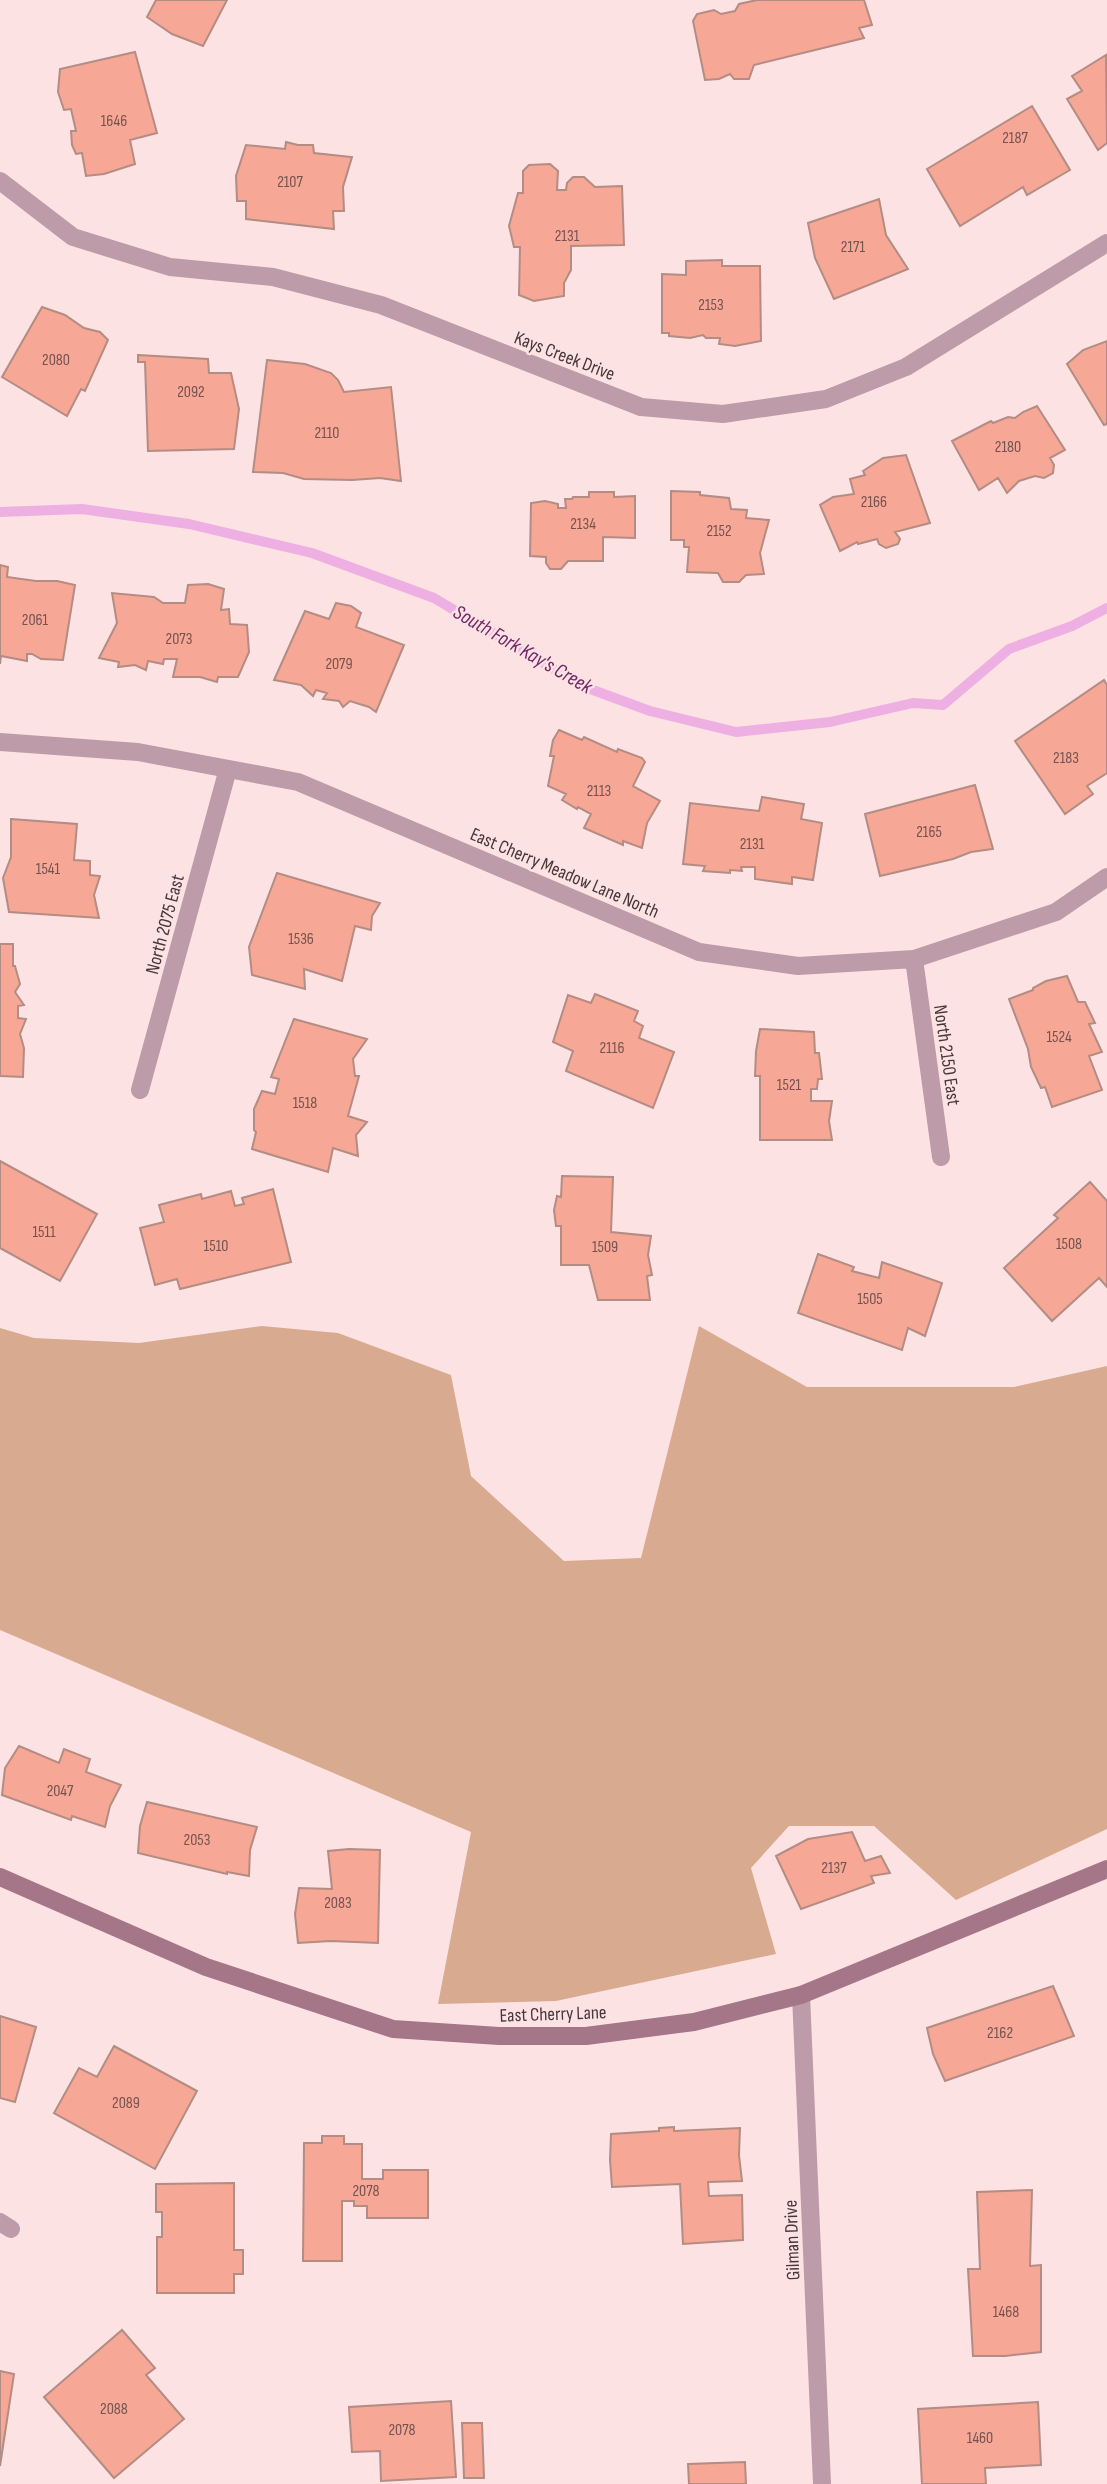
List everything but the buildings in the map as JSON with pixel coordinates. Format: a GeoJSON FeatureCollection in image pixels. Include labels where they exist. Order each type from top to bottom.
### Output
{"type":"FeatureCollection","features":[{"type":"Feature","properties":{"kind":"street","name":"Kays Creek Drive"},"geometry":{"type":"LineString","coordinates":[[0,181],[73,237],[170,267],[273,277],[380,305],[641,407],[723,414],[826,399],[906,367],[1107,243]]}},
{"type":"Feature","properties":{"kind":"street","name":"East Cherry Meadow Lane North"},"geometry":{"type":"LineString","coordinates":[[0,742],[138,752],[298,782],[699,952],[798,966],[914,959],[1056,912],[1107,877]]}},
{"type":"Feature","properties":{"kind":"street","name":"North 2075 East"},"geometry":{"type":"LineString","coordinates":[[140,1090],[228,769]]}},
{"type":"Feature","properties":{"kind":"street","name":"North 2150 East"},"geometry":{"type":"LineString","coordinates":[[914,959],[941,1157]]}},
{"type":"Feature","properties":{"kind":"street","name":"East Cherry Lane"},"geometry":{"type":"LineString","coordinates":[[0,1877],[206,1967],[393,2029],[499,2036],[586,2036],[694,2022],[801,1995],[1107,1869]]}},
{"type":"Feature","properties":{"kind":"street","name":"Gilman Drive"},"geometry":{"type":"LineString","coordinates":[[801,1995],[822,2484]]}},
{"type":"Feature","properties":{"kind":"shaded area"},"geometry":{"type":"Polygon","coordinates":[[[262,1326],[338,1333],[451,1375],[471,1476],[564,1561],[641,1558],[699,1326],[807,1387],[1014,1387],[1107,1366],[1107,1829],[956,1900],[874,1826],[789,1826],[751,1868],[776,1954],[556,2001],[438,2004],[471,1832],[0,1630],[0,1328],[34,1338],[139,1343],[262,1326]]]}},
{"type":"Feature","properties":{"kind":"waterway","name":"South Fork Kay's Creek"},"geometry":{"type":"LineString","coordinates":[[0,512],[82,509],[189,524],[312,553],[434,598],[582,686],[650,711],[736,732],[830,722],[913,703],[943,705],[1009,649],[1072,626],[1107,608]]}}]}
